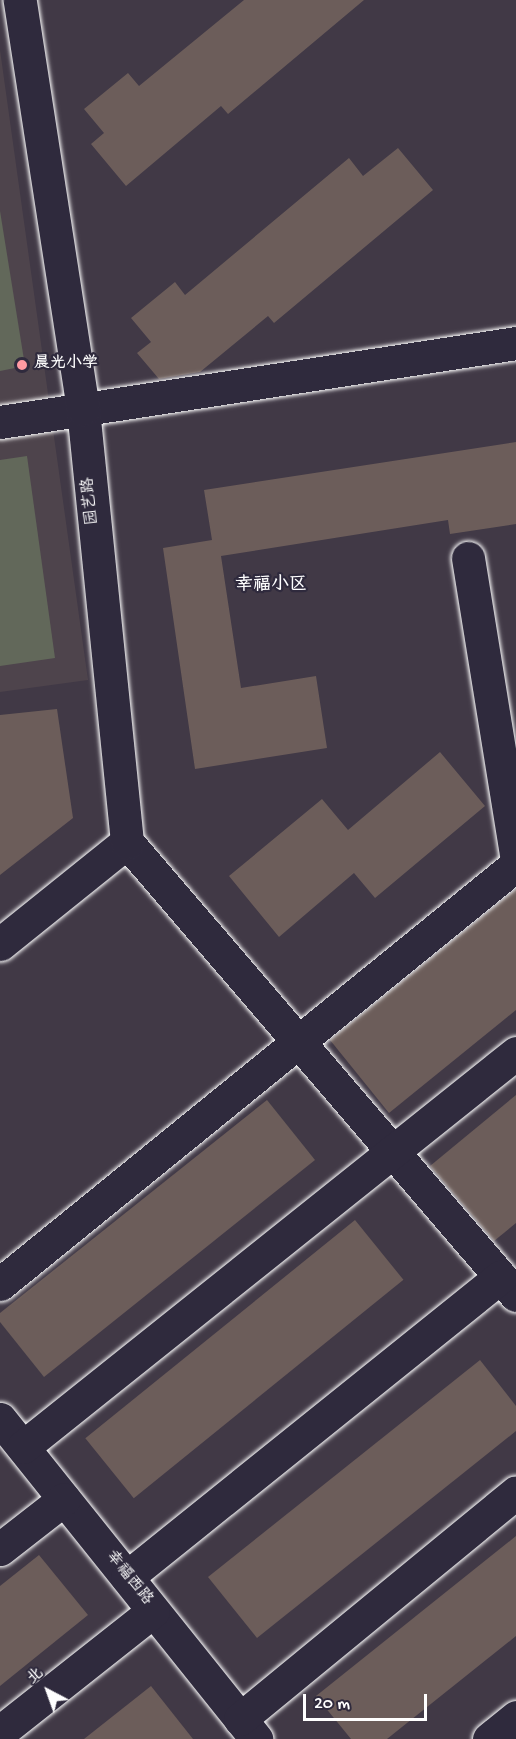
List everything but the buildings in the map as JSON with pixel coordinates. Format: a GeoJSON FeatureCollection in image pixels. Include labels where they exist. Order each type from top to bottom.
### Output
{"type":"FeatureCollection","features":[{"type":"Feature","properties":{"kind":"street","name":"园艺路"},"geometry":{"type":"LineString","coordinates":[[20,0],[83,409],[127,842]]}},
{"type":"Feature","properties":{"kind":"street"},"geometry":{"type":"LineString","coordinates":[[0,422],[516,343]]}},
{"type":"Feature","properties":{"kind":"street"},"geometry":{"type":"LineString","coordinates":[[468,558],[516,856]]}},
{"type":"Feature","properties":{"kind":"street"},"geometry":{"type":"LineString","coordinates":[[0,944],[127,842],[508,1286],[127,1577]]}},
{"type":"Feature","properties":{"kind":"street"},"geometry":{"type":"LineString","coordinates":[[0,1284],[516,865]]}},
{"type":"Feature","properties":{"kind":"street"},"geometry":{"type":"LineString","coordinates":[[23,1447],[516,1053]]}},
{"type":"Feature","properties":{"kind":"street","name":"幸福西路"},"geometry":{"type":"LineString","coordinates":[[0,1419],[248,1729]]}},
{"type":"Feature","properties":{"kind":"street"},"geometry":{"type":"LineString","coordinates":[[248,1729],[516,1492]]}},
{"type":"Feature","properties":{"kind":"street"},"geometry":{"type":"LineString","coordinates":[[0,1549],[64,1499]]}},
{"type":"Feature","properties":{"kind":"street"},"geometry":{"type":"LineString","coordinates":[[0,1732],[153,1611]]}},
{"type":"Feature","properties":{"kind":"street"},"geometry":{"type":"LineString","coordinates":[[489,1739],[516,1718]]}},
{"type":"Feature","properties":{"kind":"shaded area","name":"晨光小学"},"geometry":{"type":"Polygon","coordinates":[[[0,50],[88,680],[0,692],[0,50]]]}},
{"type":"Feature","properties":{"kind":"green space"},"geometry":{"type":"Polygon","coordinates":[[[0,211],[25,366],[0,371],[0,211]]]}},
{"type":"Feature","properties":{"kind":"green space"},"geometry":{"type":"Polygon","coordinates":[[[27,456],[55,658],[0,666],[0,460],[27,456]]]}},
{"type":"Feature","properties":{"kind":"place","name":"晨光小学"},"geometry":{"type":"Point","coordinates":[22,365]}},
{"type":"Feature","properties":{"kind":"district","name":"幸福小区"},"geometry":{"type":"Point","coordinates":[271,586]}}]}
